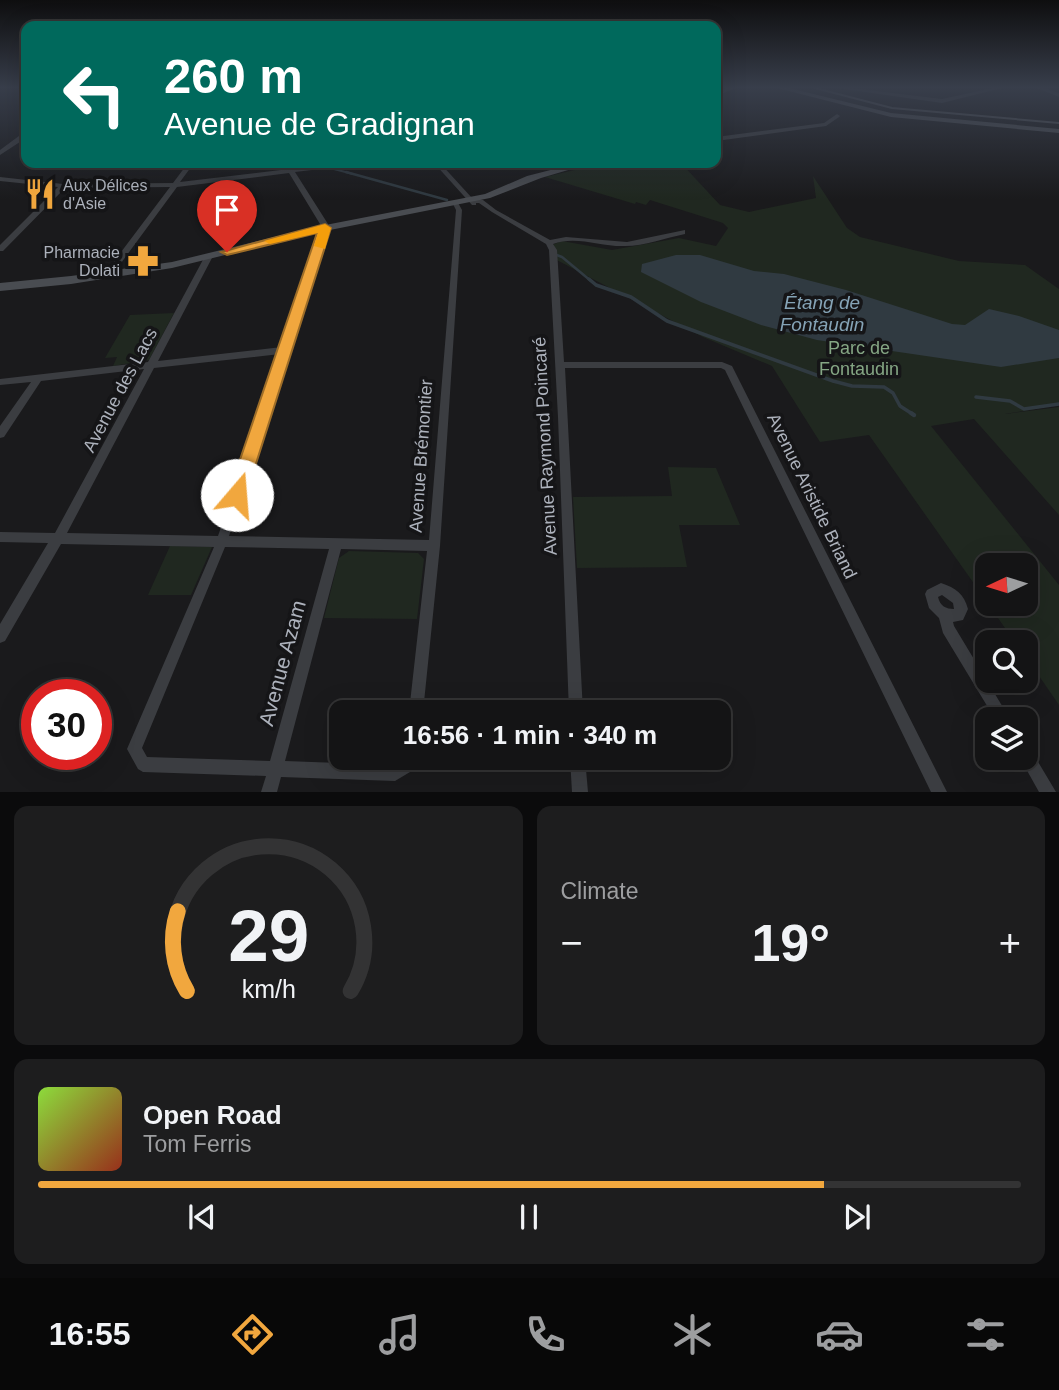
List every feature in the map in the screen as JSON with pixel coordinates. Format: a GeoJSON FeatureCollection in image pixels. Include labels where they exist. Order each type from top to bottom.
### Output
{"type":"FeatureCollection","features":[{"type":"Feature","properties":{"kind":"main road"},"geometry":{"type":"LineString","coordinates":[[1026,125],[1058,127]]}},
{"type":"Feature","properties":{"kind":"main road"},"geometry":{"type":"LineString","coordinates":[[1030,125],[1058,127]]}},
{"type":"Feature","properties":{"kind":"main road"},"geometry":{"type":"LineString","coordinates":[[0,287],[107,276],[209,256],[325,228],[487,196],[538,176],[569,168]]}},
{"type":"Feature","properties":{"kind":"street"},"geometry":{"type":"LineString","coordinates":[[721,138],[820,125]]}},
{"type":"Feature","properties":{"kind":"street"},"geometry":{"type":"LineString","coordinates":[[0,153],[21,138]]}},
{"type":"Feature","properties":{"kind":"street"},"geometry":{"type":"LineString","coordinates":[[107,276],[187,168]]}},
{"type":"Feature","properties":{"kind":"street"},"geometry":{"type":"LineString","coordinates":[[0,179],[62,186],[174,184],[315,168]]}},
{"type":"Feature","properties":{"kind":"street"},"geometry":{"type":"LineString","coordinates":[[441,168],[469,200],[487,211],[494,211],[549,243],[566,237],[584,242],[623,244],[682,232]]}},
{"type":"Feature","properties":{"kind":"street"},"geometry":{"type":"LineString","coordinates":[[291,171],[325,228],[222,541],[134,749],[143,764],[394,773],[400,770]]}},
{"type":"Feature","properties":{"kind":"street"},"geometry":{"type":"LineString","coordinates":[[0,249],[62,186]]}},
{"type":"Feature","properties":{"kind":"street","name":"Avenue Brémontier"},"geometry":{"type":"LineString","coordinates":[[417,700],[433,546],[459,210],[455,202]]}},
{"type":"Feature","properties":{"kind":"street","name":"Avenue Raymond Poincaré"},"geometry":{"type":"LineString","coordinates":[[549,243],[553,250],[560,365],[575,700]]}},
{"type":"Feature","properties":{"kind":"street","name":"Avenue des Lacs"},"geometry":{"type":"LineString","coordinates":[[0,636],[57,538],[209,256]]}},
{"type":"Feature","properties":{"kind":"street"},"geometry":{"type":"LineString","coordinates":[[0,382],[37,380],[285,350]]}},
{"type":"Feature","properties":{"kind":"street","name":"Avenue Aristide Briand"},"geometry":{"type":"LineString","coordinates":[[560,365],[722,365],[729,368],[939,792]]}},
{"type":"Feature","properties":{"kind":"street"},"geometry":{"type":"LineString","coordinates":[[0,434],[37,380]]}},
{"type":"Feature","properties":{"kind":"street"},"geometry":{"type":"LineString","coordinates":[[0,537],[433,546]]}},
{"type":"Feature","properties":{"kind":"street","name":"Avenue Azam"},"geometry":{"type":"LineString","coordinates":[[269,792],[336,545]]}},
{"type":"Feature","properties":{"kind":"street"},"geometry":{"type":"LineString","coordinates":[[945,615],[948,628],[996,707]]}},
{"type":"Feature","properties":{"kind":"street"},"geometry":{"type":"LineString","coordinates":[[579,770],[580,792]]}},
{"type":"Feature","properties":{"kind":"street"},"geometry":{"type":"LineString","coordinates":[[1035,770],[1048,792]]}},
{"type":"Feature","properties":{"kind":"green space","name":"Parc de Fontaudin"},"geometry":{"type":"Polygon","coordinates":[[[583,168],[686,168],[720,205],[749,212],[816,198],[813,176],[847,228],[860,237],[959,261],[1025,265],[1059,289],[1059,405],[1005,414],[1059,407],[1059,515],[974,419],[931,426],[1033,553],[975,553],[975,585],[869,435],[820,442],[772,366],[703,337],[553,258],[552,245],[562,241],[612,250],[679,238],[716,246],[728,228],[723,223],[650,200],[646,205],[545,177],[583,168]]]}},
{"type":"Feature","properties":{"kind":"green space"},"geometry":{"type":"Polygon","coordinates":[[[174,313],[149,360],[113,366],[117,357],[105,358],[130,315],[174,313]]]}},
{"type":"Feature","properties":{"kind":"green space"},"geometry":{"type":"Polygon","coordinates":[[[668,467],[716,468],[740,525],[679,525],[687,567],[577,568],[573,497],[672,496],[668,467]]]}},
{"type":"Feature","properties":{"kind":"green space"},"geometry":{"type":"Polygon","coordinates":[[[170,546],[212,547],[191,595],[148,595],[170,546]]]}},
{"type":"Feature","properties":{"kind":"green space"},"geometry":{"type":"Polygon","coordinates":[[[349,551],[418,553],[424,559],[417,619],[324,618],[339,558],[349,551]]]}},
{"type":"Feature","properties":{"kind":"green space","name":"Parc de Fontaudin"},"geometry":{"type":"Polygon","coordinates":[[[1038,559],[1059,585],[1059,705],[1038,674],[1038,630],[1006,630],[997,616],[1038,616],[1038,559]]]}},
{"type":"Feature","properties":{"kind":"water","name":"Étang de Fontaudin"},"geometry":{"type":"Polygon","coordinates":[[[676,255],[700,255],[754,271],[784,274],[846,290],[952,324],[965,325],[989,309],[1019,316],[1059,330],[1059,358],[1001,367],[817,340],[761,325],[701,302],[641,272],[642,264],[676,255]]]}},
{"type":"Feature","properties":{"kind":"waterway"},"geometry":{"type":"LineString","coordinates":[[330,168],[353,174]]}},
{"type":"Feature","properties":{"kind":"waterway"},"geometry":{"type":"LineString","coordinates":[[346,172],[447,200]]}},
{"type":"Feature","properties":{"kind":"waterway"},"geometry":{"type":"LineString","coordinates":[[554,254],[562,257],[591,281]]}},
{"type":"Feature","properties":{"kind":"waterway"},"geometry":{"type":"LineString","coordinates":[[589,279],[596,285],[631,297],[667,321],[833,381],[852,386],[884,387],[893,393],[900,406],[914,415],[911,413]]}},
{"type":"Feature","properties":{"kind":"waterway"},"geometry":{"type":"LineString","coordinates":[[976,397],[1010,401],[1024,409],[1059,404]]}},
{"type":"Feature","properties":{"kind":"slow traffic"},"geometry":{"type":"LineString","coordinates":[[270,241],[325,228],[320,246]]}},
{"type":"Feature","properties":{"kind":"place","name":"Aux Délices d'Asie"},"geometry":{"type":"Point","coordinates":[40,194]}},
{"type":"Feature","properties":{"kind":"place","name":"Pharmacie Dolati"},"geometry":{"type":"Point","coordinates":[143,261]}},
{"type":"Feature","properties":{"kind":"route"},"geometry":{"type":"LineString","coordinates":[[227,252],[325,228],[237,495]]}}]}
